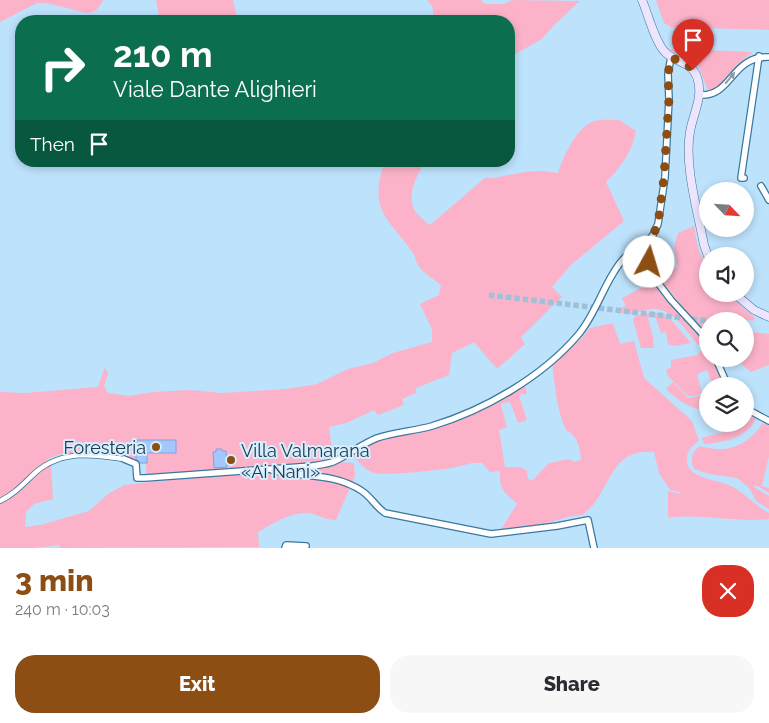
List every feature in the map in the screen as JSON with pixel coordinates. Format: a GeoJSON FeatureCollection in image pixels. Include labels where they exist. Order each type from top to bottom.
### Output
{"type":"FeatureCollection","features":[{"type":"Feature","properties":{"kind":"main road"},"geometry":{"type":"LineString","coordinates":[[642,0],[662,48],[671,58],[684,62],[693,70],[700,94],[692,120],[689,147],[698,213],[706,247]]}},
{"type":"Feature","properties":{"kind":"main road"},"geometry":{"type":"LineString","coordinates":[[744,302],[754,310],[769,317]]}},
{"type":"Feature","properties":{"kind":"street"},"geometry":{"type":"LineString","coordinates":[[744,178],[741,178],[759,56]]}},
{"type":"Feature","properties":{"kind":"street"},"geometry":{"type":"LineString","coordinates":[[700,94],[710,95],[718,92],[748,60],[759,56],[769,57]]}},
{"type":"Feature","properties":{"kind":"street"},"geometry":{"type":"LineString","coordinates":[[671,58],[668,74],[669,99],[664,177],[658,224],[652,237],[649,262],[655,279],[671,300],[699,330]]}},
{"type":"Feature","properties":{"kind":"street"},"geometry":{"type":"LineString","coordinates":[[761,186],[769,200]]}},
{"type":"Feature","properties":{"kind":"street"},"geometry":{"type":"LineString","coordinates":[[0,500],[17,491],[36,472],[51,461],[64,456],[98,455],[124,459],[136,464],[137,478],[312,466],[337,460],[355,448],[378,438],[433,426],[465,414],[516,387],[541,369],[578,335],[621,260],[652,237]]}},
{"type":"Feature","properties":{"kind":"street"},"geometry":{"type":"LineString","coordinates":[[754,413],[769,421]]}},
{"type":"Feature","properties":{"kind":"street"},"geometry":{"type":"LineString","coordinates":[[267,469],[331,477],[364,492],[385,513],[482,532],[501,534],[588,520],[594,548]]}},
{"type":"Feature","properties":{"kind":"street"},"geometry":{"type":"LineString","coordinates":[[286,548],[286,545],[306,546]]}},
{"type":"Feature","properties":{"kind":"shaded area"},"geometry":{"type":"Polygon","coordinates":[[[0,0],[103,0],[97,9],[87,13],[46,3],[37,3],[0,22],[0,0]]]}},
{"type":"Feature","properties":{"kind":"shaded area"},"geometry":{"type":"Polygon","coordinates":[[[156,0],[233,0],[237,15],[159,15],[156,0]]]}},
{"type":"Feature","properties":{"kind":"shaded area"},"geometry":{"type":"Polygon","coordinates":[[[427,0],[481,0],[485,4],[504,4],[512,0],[580,1],[542,39],[515,54],[515,15],[434,15],[432,6],[427,0]]]}},
{"type":"Feature","properties":{"kind":"shaded area"},"geometry":{"type":"Polygon","coordinates":[[[656,0],[769,0],[769,30],[670,27],[664,23],[656,0]]]}},
{"type":"Feature","properties":{"kind":"shaded area"},"geometry":{"type":"Polygon","coordinates":[[[669,50],[753,52],[739,63],[715,89],[708,91],[699,67],[694,60],[669,50]]]}},
{"type":"Feature","properties":{"kind":"shaded area"},"geometry":{"type":"Polygon","coordinates":[[[603,120],[619,120],[636,131],[632,146],[625,159],[606,182],[624,221],[571,265],[552,287],[562,297],[521,337],[525,344],[497,369],[474,342],[452,353],[449,375],[416,388],[416,393],[402,399],[404,405],[378,415],[374,410],[346,423],[329,427],[333,459],[319,463],[146,476],[146,463],[136,463],[136,461],[115,453],[84,451],[81,453],[64,453],[50,458],[16,490],[0,498],[0,392],[25,393],[98,387],[105,367],[108,374],[104,386],[108,393],[129,396],[153,392],[190,390],[222,393],[286,389],[317,384],[348,369],[373,363],[393,353],[432,342],[432,329],[420,304],[439,295],[441,285],[420,268],[412,251],[382,211],[378,190],[383,167],[423,167],[416,178],[412,198],[415,211],[430,225],[486,177],[497,178],[536,171],[558,173],[563,159],[576,136],[588,124],[603,120]]]}},
{"type":"Feature","properties":{"kind":"shaded area"},"geometry":{"type":"Polygon","coordinates":[[[694,226],[699,250],[699,302],[736,302],[748,312],[699,312],[699,326],[658,278],[661,276],[660,273],[677,267],[674,247],[678,233],[694,226]]]}},
{"type":"Feature","properties":{"kind":"shaded area"},"geometry":{"type":"Polygon","coordinates":[[[652,282],[674,309],[699,334],[699,345],[676,319],[662,311],[655,309],[631,314],[622,313],[620,308],[626,306],[622,298],[652,282]]]}},
{"type":"Feature","properties":{"kind":"shaded area"},"geometry":{"type":"Polygon","coordinates":[[[652,312],[668,316],[691,343],[674,346],[668,344],[666,332],[661,333],[654,317],[648,318],[654,348],[641,348],[633,320],[635,316],[652,312]]]}},
{"type":"Feature","properties":{"kind":"shaded area"},"geometry":{"type":"Polygon","coordinates":[[[613,323],[620,344],[634,341],[644,378],[692,421],[699,441],[688,453],[688,466],[691,471],[736,489],[769,513],[769,519],[668,518],[668,491],[680,494],[680,492],[670,490],[659,473],[654,452],[642,452],[624,459],[617,466],[602,492],[582,515],[539,525],[500,531],[517,504],[502,487],[500,471],[490,472],[482,463],[478,463],[452,468],[380,474],[370,472],[350,453],[379,439],[418,433],[446,425],[480,411],[524,384],[527,393],[523,395],[521,391],[519,396],[527,420],[518,423],[510,402],[501,405],[507,427],[499,430],[505,467],[521,467],[527,471],[528,479],[533,480],[549,463],[569,459],[575,462],[581,460],[578,443],[566,430],[560,413],[552,362],[579,341],[590,328],[613,323]]]}},
{"type":"Feature","properties":{"kind":"shaded area"},"geometry":{"type":"Polygon","coordinates":[[[754,332],[769,334],[769,365],[751,372],[745,367],[754,367],[754,332]]]}},
{"type":"Feature","properties":{"kind":"shaded area"},"geometry":{"type":"Polygon","coordinates":[[[699,353],[699,367],[718,367],[722,377],[710,377],[707,370],[697,374],[699,394],[688,396],[668,376],[666,370],[671,367],[671,360],[698,355],[699,353]]]}},
{"type":"Feature","properties":{"kind":"shaded area"},"geometry":{"type":"Polygon","coordinates":[[[673,382],[688,398],[699,396],[699,409],[679,400],[666,389],[673,382]]]}},
{"type":"Feature","properties":{"kind":"shaded area"},"geometry":{"type":"Polygon","coordinates":[[[763,423],[769,426],[769,456],[762,486],[769,488],[769,493],[756,485],[754,487],[769,496],[769,509],[757,502],[749,488],[737,478],[709,474],[694,469],[692,462],[693,454],[700,446],[728,449],[750,438],[763,423]]]}},
{"type":"Feature","properties":{"kind":"shaded area"},"geometry":{"type":"Polygon","coordinates":[[[723,432],[744,432],[734,438],[719,442],[704,444],[702,438],[723,432]]]}},
{"type":"Feature","properties":{"kind":"shaded area"},"geometry":{"type":"Polygon","coordinates":[[[51,461],[53,499],[34,504],[26,512],[25,527],[40,525],[89,511],[108,494],[124,485],[338,462],[354,463],[355,476],[336,520],[306,513],[287,517],[258,532],[259,547],[60,548],[59,545],[34,548],[0,548],[0,501],[51,461]]]}},
{"type":"Feature","properties":{"kind":"building","name":"Foresteria"},"geometry":{"type":"Polygon","coordinates":[[[136,440],[176,440],[176,453],[147,453],[147,463],[140,463],[136,459],[136,440]]]}},
{"type":"Feature","properties":{"kind":"building"},"geometry":{"type":"Polygon","coordinates":[[[216,449],[226,451],[227,467],[214,468],[213,452],[216,452],[216,449]]]}},
{"type":"Feature","properties":{"kind":"tunnel"},"geometry":{"type":"LineString","coordinates":[[489,295],[699,320]]}},
{"type":"Feature","properties":{"kind":"place","name":"Foresteria"},"geometry":{"type":"Point","coordinates":[156,447]}},
{"type":"Feature","properties":{"kind":"place","name":"Villa Valmarana «Ai Nani»"},"geometry":{"type":"Point","coordinates":[231,460]}},
{"type":"Feature","properties":{"kind":"route"},"geometry":{"type":"LineString","coordinates":[[649,262],[652,237],[658,224],[664,177],[669,99],[669,61],[671,58],[684,62],[693,70]]}}]}
